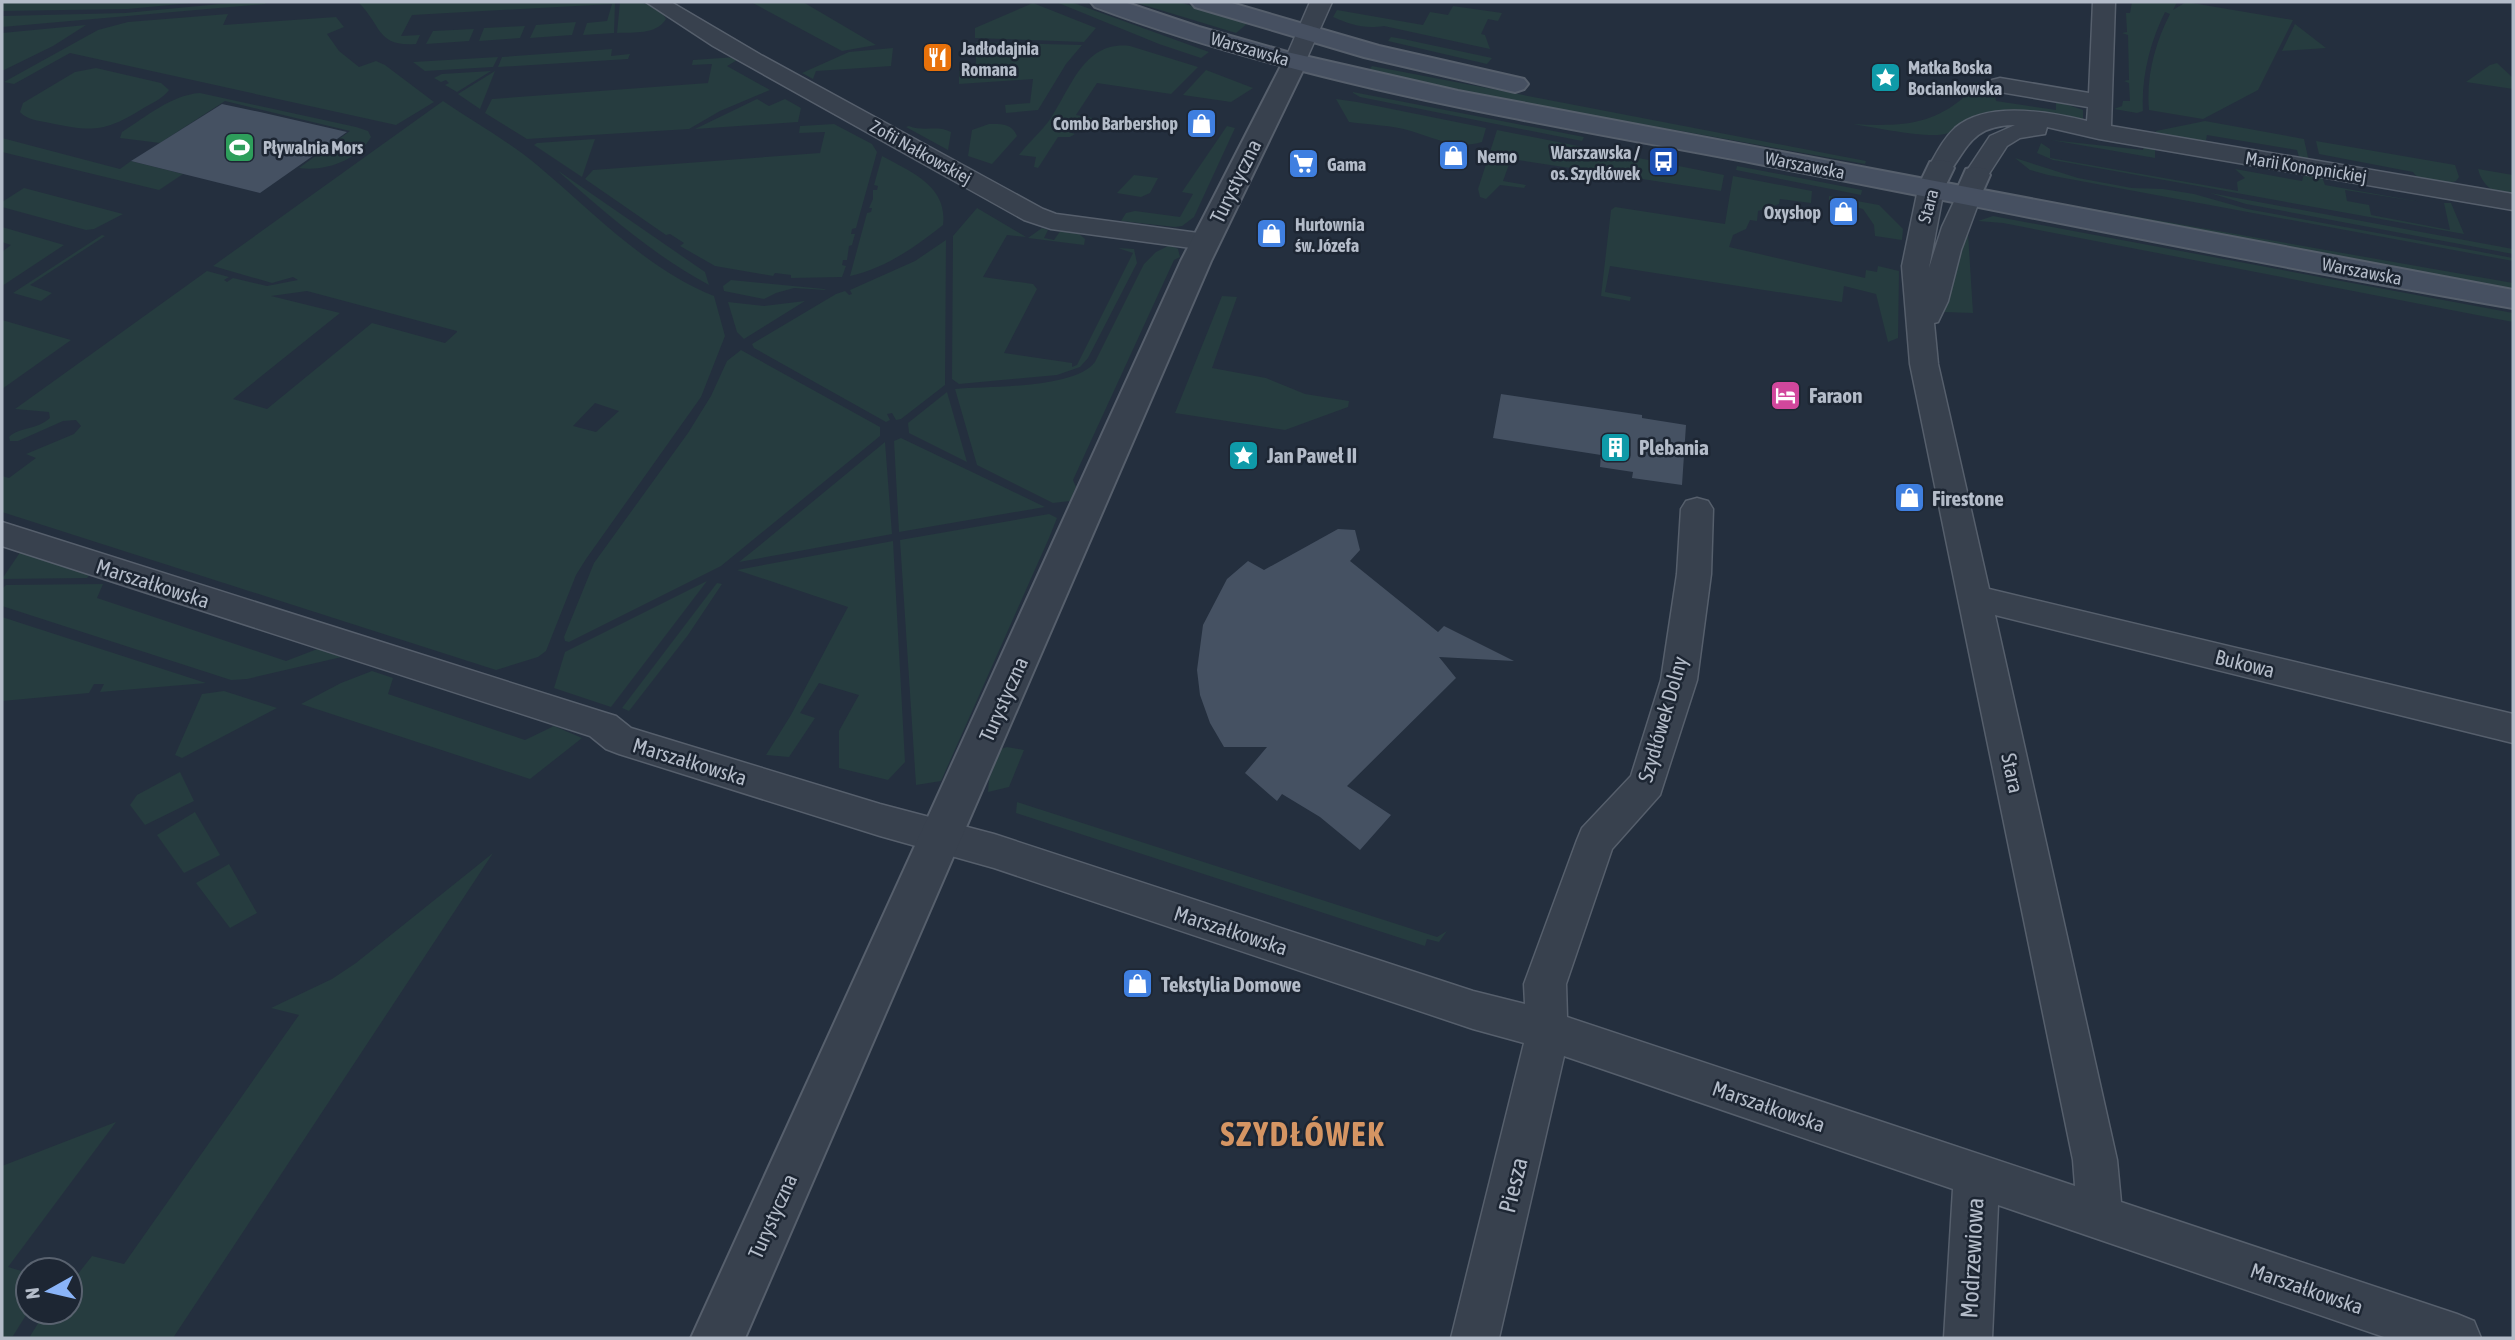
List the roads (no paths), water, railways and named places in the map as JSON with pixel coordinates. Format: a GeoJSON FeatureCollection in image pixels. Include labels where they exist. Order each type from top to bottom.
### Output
{"type":"FeatureCollection","features":[{"type":"Feature","properties":{"kind":"main road","name":"Warszawska"},"geometry":{"type":"LineString","coordinates":[[1103,2],[1231,45],[1458,99],[1936,179],[2513,299]]}},
{"type":"Feature","properties":{"kind":"main road","name":"Warszawska"},"geometry":{"type":"LineString","coordinates":[[1203,2],[1309,34],[1506,83],[1730,129],[1936,179]]}},
{"type":"Feature","properties":{"kind":"main road","name":"Warszawska"},"geometry":{"type":"LineString","coordinates":[[1972,186],[2513,275]]}},
{"type":"Feature","properties":{"kind":"street","name":"Zofii Nałkowskiej"},"geometry":{"type":"LineString","coordinates":[[657,2],[1030,214],[1051,221],[1206,242]]}},
{"type":"Feature","properties":{"kind":"street"},"geometry":{"type":"LineString","coordinates":[[1295,62],[1321,2]]}},
{"type":"Feature","properties":{"kind":"street"},"geometry":{"type":"LineString","coordinates":[[2099,132],[2104,2]]}},
{"type":"Feature","properties":{"kind":"street","name":"Turystyczna"},"geometry":{"type":"LineString","coordinates":[[718,1338],[897,930],[942,838],[1206,242],[1295,62]]}},
{"type":"Feature","properties":{"kind":"street"},"geometry":{"type":"LineString","coordinates":[[2000,86],[2100,102]]}},
{"type":"Feature","properties":{"kind":"street","name":"Marii Konopnickiej"},"geometry":{"type":"LineString","coordinates":[[1936,179],[1956,140],[1970,128],[1984,121],[2004,118],[2034,119],[2513,202]]}},
{"type":"Feature","properties":{"kind":"street","name":"Marii Konopnickiej"},"geometry":{"type":"LineString","coordinates":[[1972,186],[1989,152],[2004,135],[2034,129],[2099,132]]}},
{"type":"Feature","properties":{"kind":"street","name":"Stara"},"geometry":{"type":"LineString","coordinates":[[1936,179],[1915,266],[1924,364],[2095,1160],[2100,1218]]}},
{"type":"Feature","properties":{"kind":"street","name":"Stara"},"geometry":{"type":"LineString","coordinates":[[1921,328],[1938,297],[1940,273],[1949,241],[1972,186]]}},
{"type":"Feature","properties":{"kind":"street","name":"Szydłówek Dolny"},"geometry":{"type":"LineString","coordinates":[[1547,1030],[1545,984],[1596,840],[1647,784],[1679,680],[1694,574],[1697,509]]}},
{"type":"Feature","properties":{"kind":"street","name":"Marszałkowska"},"geometry":{"type":"LineString","coordinates":[[2,534],[603,726],[619,739],[942,838],[994,851],[1473,1010],[1547,1030],[2457,1338]]}},
{"type":"Feature","properties":{"kind":"street","name":"Bukowa"},"geometry":{"type":"LineString","coordinates":[[1976,598],[2513,728]]}},
{"type":"Feature","properties":{"kind":"street","name":"Piesza"},"geometry":{"type":"LineString","coordinates":[[1475,1338],[1541,1068],[1547,1030]]}},
{"type":"Feature","properties":{"kind":"street","name":"Modrzewiowa"},"geometry":{"type":"LineString","coordinates":[[1968,1338],[1976,1177]]}},
{"type":"Feature","properties":{"kind":"place","name":"Jadłodajnia Romana"},"geometry":{"type":"Point","coordinates":[938,58]}},
{"type":"Feature","properties":{"kind":"place","name":"Matka Boska Bociankowska"},"geometry":{"type":"Point","coordinates":[1885,77]}},
{"type":"Feature","properties":{"kind":"place","name":"Combo Barbershop"},"geometry":{"type":"Point","coordinates":[1201,123]}},
{"type":"Feature","properties":{"kind":"place","name":"Pływalnia Mors"},"geometry":{"type":"Point","coordinates":[240,147]}},
{"type":"Feature","properties":{"kind":"place","name":"Nemo"},"geometry":{"type":"Point","coordinates":[1454,156]}},
{"type":"Feature","properties":{"kind":"place","name":"Warszawska / os. Szydłówek"},"geometry":{"type":"Point","coordinates":[1663,162]}},
{"type":"Feature","properties":{"kind":"place","name":"Gama"},"geometry":{"type":"Point","coordinates":[1304,164]}},
{"type":"Feature","properties":{"kind":"place","name":"Oxyshop"},"geometry":{"type":"Point","coordinates":[1844,212]}},
{"type":"Feature","properties":{"kind":"place","name":"Hurtownia św. Józefa"},"geometry":{"type":"Point","coordinates":[1272,234]}},
{"type":"Feature","properties":{"kind":"place","name":"Faraon"},"geometry":{"type":"Point","coordinates":[1786,395]}},
{"type":"Feature","properties":{"kind":"place","name":"Plebania"},"geometry":{"type":"Point","coordinates":[1616,447]}},
{"type":"Feature","properties":{"kind":"place","name":"Jan Paweł II"},"geometry":{"type":"Point","coordinates":[1244,455]}},
{"type":"Feature","properties":{"kind":"place","name":"Firestone"},"geometry":{"type":"Point","coordinates":[1909,498]}},
{"type":"Feature","properties":{"kind":"place","name":"Tekstylia Domowe"},"geometry":{"type":"Point","coordinates":[1138,984]}},
{"type":"Feature","properties":{"kind":"district","name":"SZYDŁÓWEK"},"geometry":{"type":"Point","coordinates":[1303,1134]}}]}
